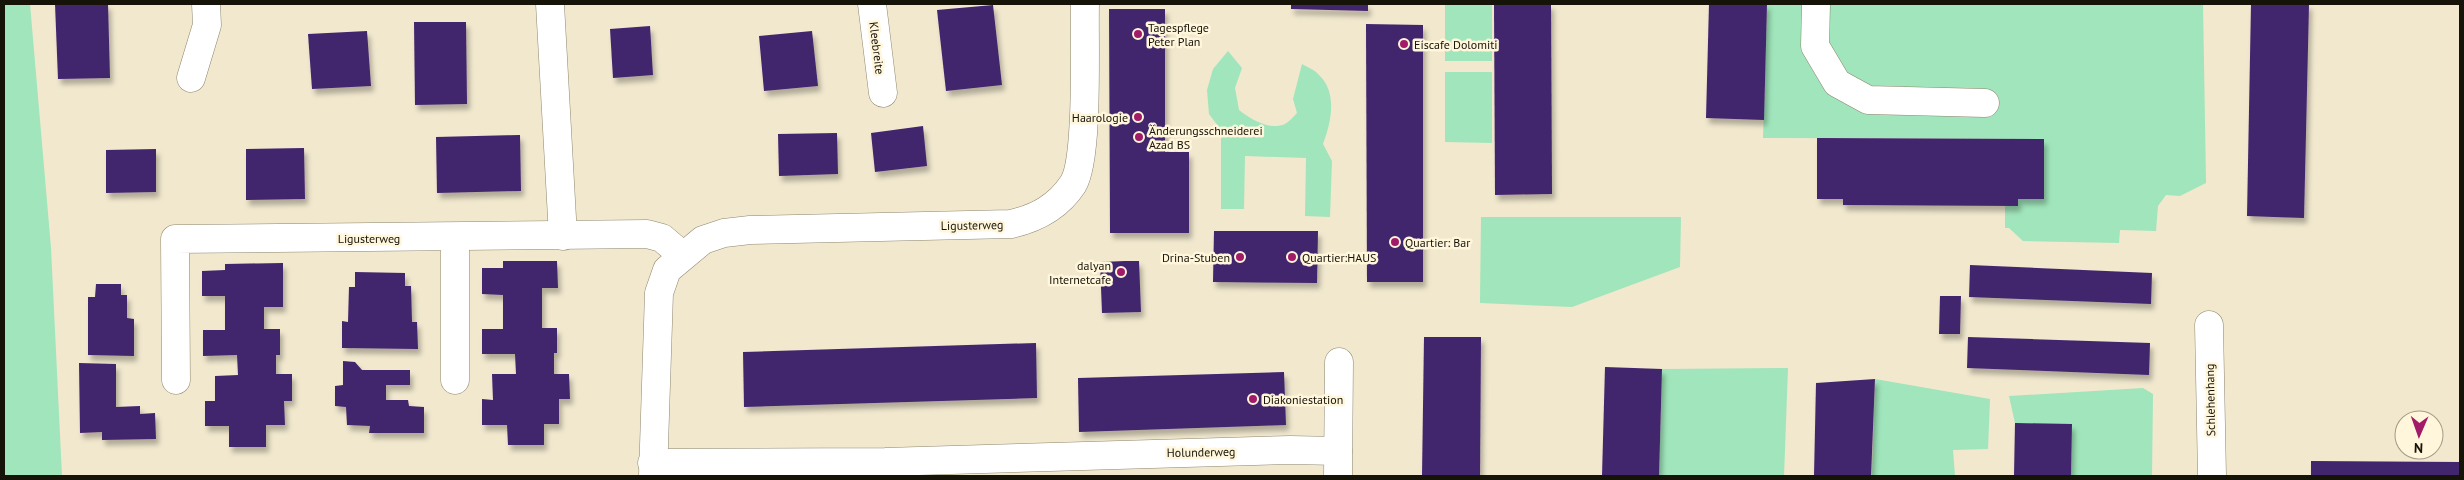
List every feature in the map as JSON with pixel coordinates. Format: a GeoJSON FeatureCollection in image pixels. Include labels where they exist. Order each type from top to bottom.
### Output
{"type":"FeatureCollection","features":[{"type":"Feature","properties":{"kind":"street"},"geometry":{"type":"LineString","coordinates":[[191,78],[207,25],[206,4]]}},
{"type":"Feature","properties":{"kind":"street"},"geometry":{"type":"LineString","coordinates":[[550,4],[563,236]]}},
{"type":"Feature","properties":{"kind":"street","name":"Kleebreite"},"geometry":{"type":"LineString","coordinates":[[872,4],[883,93]]}},
{"type":"Feature","properties":{"kind":"street","name":"Ligusterweg"},"geometry":{"type":"LineString","coordinates":[[1064,456],[653,469],[659,292],[666,270],[682,255],[703,240],[724,233],[750,230],[1011,224],[1046,213],[1075,182],[1081,156],[1085,4]]}},
{"type":"Feature","properties":{"kind":"street"},"geometry":{"type":"LineString","coordinates":[[1816,4],[1815,46],[1837,83],[1868,100],[1985,103]]}},
{"type":"Feature","properties":{"kind":"street","name":"Ligusterweg"},"geometry":{"type":"LineString","coordinates":[[176,380],[175,239],[455,238],[647,234],[662,238],[682,255]]}},
{"type":"Feature","properties":{"kind":"street"},"geometry":{"type":"LineString","coordinates":[[455,238],[455,380]]}},
{"type":"Feature","properties":{"kind":"street","name":"Schlehenhang"},"geometry":{"type":"LineString","coordinates":[[2209,325],[2212,476]]}},
{"type":"Feature","properties":{"kind":"street","name":"Holunderweg"},"geometry":{"type":"LineString","coordinates":[[1064,456],[1290,450],[1338,464],[1339,362]]}},
{"type":"Feature","properties":{"kind":"green space"},"geometry":{"type":"Polygon","coordinates":[[[4,4],[30,4],[51,248],[62,476],[4,476],[4,4]]]}},
{"type":"Feature","properties":{"kind":"green space"},"geometry":{"type":"Polygon","coordinates":[[[1445,4],[1492,4],[1492,61],[1445,61],[1445,4]]]}},
{"type":"Feature","properties":{"kind":"green space"},"geometry":{"type":"Polygon","coordinates":[[[1767,4],[1804,4],[1807,55],[1821,82],[1886,90],[1848,80],[1829,46],[1827,4],[2203,4],[2206,183],[2180,196],[2166,195],[2158,206],[2156,231],[2120,230],[2119,243],[2023,241],[2009,228],[2005,228],[2005,206],[2018,206],[2018,199],[2044,199],[2044,139],[1763,138],[1767,4]]]}},
{"type":"Feature","properties":{"kind":"green space"},"geometry":{"type":"Polygon","coordinates":[[[1228,51],[1242,68],[1235,88],[1239,110],[1260,123],[1279,126],[1285,124],[1297,113],[1293,99],[1302,64],[1319,75],[1325,82],[1331,99],[1330,118],[1323,144],[1332,161],[1330,217],[1305,216],[1306,158],[1245,156],[1244,209],[1221,209],[1221,130],[1209,114],[1207,90],[1213,69],[1228,51]]]}},
{"type":"Feature","properties":{"kind":"green space"},"geometry":{"type":"Polygon","coordinates":[[[1445,72],[1492,72],[1492,143],[1445,142],[1445,72]]]}},
{"type":"Feature","properties":{"kind":"green space"},"geometry":{"type":"Polygon","coordinates":[[[1481,217],[1681,217],[1680,267],[1572,307],[1480,303],[1481,217]]]}},
{"type":"Feature","properties":{"kind":"green space"},"geometry":{"type":"Polygon","coordinates":[[[1788,368],[1784,476],[1659,476],[1662,369],[1788,368]]]}},
{"type":"Feature","properties":{"kind":"green space"},"geometry":{"type":"Polygon","coordinates":[[[1875,379],[1990,399],[1988,449],[1953,450],[1955,476],[1872,476],[1875,379]]]}},
{"type":"Feature","properties":{"kind":"green space"},"geometry":{"type":"Polygon","coordinates":[[[2143,388],[2153,394],[2152,476],[2071,476],[2072,425],[2015,423],[2009,396],[2143,388]]]}},
{"type":"Feature","properties":{"kind":"building"},"geometry":{"type":"Polygon","coordinates":[[[55,4],[108,4],[110,78],[58,79],[55,4]]]}},
{"type":"Feature","properties":{"kind":"building"},"geometry":{"type":"Polygon","coordinates":[[[1291,4],[1368,4],[1368,11],[1291,9],[1291,4]]]}},
{"type":"Feature","properties":{"kind":"building"},"geometry":{"type":"Polygon","coordinates":[[[1494,4],[1551,4],[1552,194],[1495,195],[1494,4]]]}},
{"type":"Feature","properties":{"kind":"building"},"geometry":{"type":"Polygon","coordinates":[[[1709,4],[1767,4],[1764,120],[1706,118],[1709,4]]]}},
{"type":"Feature","properties":{"kind":"building"},"geometry":{"type":"Polygon","coordinates":[[[2251,4],[2309,4],[2304,218],[2247,216],[2251,4]]]}},
{"type":"Feature","properties":{"kind":"building"},"geometry":{"type":"Polygon","coordinates":[[[993,5],[1002,85],[946,91],[937,10],[993,5]]]}},
{"type":"Feature","properties":{"kind":"building"},"geometry":{"type":"Polygon","coordinates":[[[1109,9],[1165,9],[1165,152],[1189,152],[1189,233],[1110,233],[1109,9]]]}},
{"type":"Feature","properties":{"kind":"building"},"geometry":{"type":"Polygon","coordinates":[[[414,22],[466,22],[467,104],[415,105],[414,22]]]}},
{"type":"Feature","properties":{"kind":"building"},"geometry":{"type":"Polygon","coordinates":[[[1366,24],[1423,25],[1423,282],[1367,282],[1366,24]]]}},
{"type":"Feature","properties":{"kind":"building"},"geometry":{"type":"Polygon","coordinates":[[[650,26],[653,75],[613,78],[610,29],[650,26]]]}},
{"type":"Feature","properties":{"kind":"building"},"geometry":{"type":"Polygon","coordinates":[[[367,31],[371,86],[312,89],[308,34],[367,31]]]}},
{"type":"Feature","properties":{"kind":"building"},"geometry":{"type":"Polygon","coordinates":[[[812,31],[818,86],[764,91],[759,36],[812,31]]]}},
{"type":"Feature","properties":{"kind":"building"},"geometry":{"type":"Polygon","coordinates":[[[923,126],[927,166],[875,172],[871,133],[923,126]]]}},
{"type":"Feature","properties":{"kind":"building"},"geometry":{"type":"Polygon","coordinates":[[[837,133],[838,174],[779,176],[778,134],[837,133]]]}},
{"type":"Feature","properties":{"kind":"building"},"geometry":{"type":"Polygon","coordinates":[[[520,135],[521,191],[437,193],[436,137],[520,135]]]}},
{"type":"Feature","properties":{"kind":"building"},"geometry":{"type":"Polygon","coordinates":[[[1817,138],[2044,139],[2044,199],[2018,199],[2018,206],[1843,205],[1843,199],[1817,199],[1817,138]]]}},
{"type":"Feature","properties":{"kind":"building"},"geometry":{"type":"Polygon","coordinates":[[[304,148],[305,199],[246,200],[246,149],[304,148]]]}},
{"type":"Feature","properties":{"kind":"building"},"geometry":{"type":"Polygon","coordinates":[[[156,149],[156,192],[106,193],[106,150],[156,149]]]}},
{"type":"Feature","properties":{"kind":"building"},"geometry":{"type":"Polygon","coordinates":[[[1214,231],[1318,231],[1317,283],[1213,282],[1214,231]]]}},
{"type":"Feature","properties":{"kind":"building"},"geometry":{"type":"Polygon","coordinates":[[[503,261],[557,261],[558,288],[542,288],[542,328],[557,328],[557,353],[554,353],[554,374],[569,374],[570,399],[559,399],[559,424],[544,424],[544,445],[508,445],[507,425],[482,425],[482,399],[493,400],[492,374],[516,374],[515,354],[482,354],[482,329],[503,329],[503,295],[482,294],[482,268],[503,268],[503,261]]]}},
{"type":"Feature","properties":{"kind":"building"},"geometry":{"type":"Polygon","coordinates":[[[1139,261],[1141,312],[1102,313],[1100,262],[1139,261]]]}},
{"type":"Feature","properties":{"kind":"building"},"geometry":{"type":"Polygon","coordinates":[[[283,263],[283,307],[264,307],[264,329],[280,329],[280,355],[276,355],[276,374],[292,374],[292,401],[284,401],[285,425],[266,425],[266,447],[229,447],[229,426],[205,426],[205,401],[215,401],[215,376],[238,375],[237,355],[203,356],[203,330],[225,330],[225,296],[202,296],[202,271],[225,270],[225,264],[283,263]]]}},
{"type":"Feature","properties":{"kind":"building"},"geometry":{"type":"Polygon","coordinates":[[[1970,265],[2152,273],[2151,304],[1969,297],[1970,265]]]}},
{"type":"Feature","properties":{"kind":"building"},"geometry":{"type":"Polygon","coordinates":[[[355,272],[405,273],[405,286],[411,286],[412,322],[417,322],[418,349],[342,348],[342,321],[348,322],[349,287],[355,287],[355,272]]]}},
{"type":"Feature","properties":{"kind":"building"},"geometry":{"type":"Polygon","coordinates":[[[96,284],[121,284],[121,295],[127,295],[127,318],[134,319],[134,356],[88,355],[88,297],[95,297],[96,284]]]}},
{"type":"Feature","properties":{"kind":"building"},"geometry":{"type":"Polygon","coordinates":[[[1940,296],[1961,296],[1960,334],[1939,334],[1940,296]]]}},
{"type":"Feature","properties":{"kind":"building"},"geometry":{"type":"Polygon","coordinates":[[[1424,337],[1481,337],[1480,476],[1422,476],[1424,337]]]}},
{"type":"Feature","properties":{"kind":"building"},"geometry":{"type":"Polygon","coordinates":[[[1968,337],[2150,343],[2149,375],[1967,368],[1968,337]]]}},
{"type":"Feature","properties":{"kind":"building"},"geometry":{"type":"Polygon","coordinates":[[[1036,343],[1037,398],[744,407],[743,352],[1036,343]]]}},
{"type":"Feature","properties":{"kind":"building"},"geometry":{"type":"Polygon","coordinates":[[[343,361],[355,362],[362,370],[410,370],[410,385],[386,385],[386,400],[408,400],[409,406],[424,407],[424,433],[369,433],[370,426],[347,425],[346,407],[335,406],[335,386],[343,385],[343,361]]]}},
{"type":"Feature","properties":{"kind":"building"},"geometry":{"type":"Polygon","coordinates":[[[79,363],[116,364],[116,407],[140,406],[140,414],[155,413],[156,439],[102,440],[102,432],[80,433],[79,363]]]}},
{"type":"Feature","properties":{"kind":"building"},"geometry":{"type":"Polygon","coordinates":[[[1605,367],[1662,369],[1659,476],[1602,476],[1605,367]]]}},
{"type":"Feature","properties":{"kind":"building"},"geometry":{"type":"Polygon","coordinates":[[[1284,372],[1286,425],[1079,432],[1078,378],[1284,372]]]}},
{"type":"Feature","properties":{"kind":"building"},"geometry":{"type":"Polygon","coordinates":[[[1875,379],[1871,476],[1814,476],[1816,383],[1875,379]]]}},
{"type":"Feature","properties":{"kind":"building"},"geometry":{"type":"Polygon","coordinates":[[[2015,423],[2072,424],[2071,476],[2014,476],[2015,423]]]}},
{"type":"Feature","properties":{"kind":"building"},"geometry":{"type":"Polygon","coordinates":[[[2311,461],[2460,462],[2460,476],[2311,476],[2311,461]]]}},
{"type":"Feature","properties":{"kind":"place","name":"Tagespflege Peter Plan"},"geometry":{"type":"Point","coordinates":[1138,34]}},
{"type":"Feature","properties":{"kind":"place","name":"Eiscafe Dolomiti"},"geometry":{"type":"Point","coordinates":[1404,44]}},
{"type":"Feature","properties":{"kind":"place","name":"Haarologie"},"geometry":{"type":"Point","coordinates":[1138,117]}},
{"type":"Feature","properties":{"kind":"place","name":"Änderungsschneiderei Azad BS"},"geometry":{"type":"Point","coordinates":[1139,137]}},
{"type":"Feature","properties":{"kind":"place","name":"Quartier: Bar"},"geometry":{"type":"Point","coordinates":[1395,242]}},
{"type":"Feature","properties":{"kind":"place","name":"Drina-Stuben"},"geometry":{"type":"Point","coordinates":[1240,257]}},
{"type":"Feature","properties":{"kind":"place","name":"Quartier:HAUS"},"geometry":{"type":"Point","coordinates":[1292,257]}},
{"type":"Feature","properties":{"kind":"place","name":"dalyan Internetcafe"},"geometry":{"type":"Point","coordinates":[1121,272]}},
{"type":"Feature","properties":{"kind":"place","name":"Diakoniestation"},"geometry":{"type":"Point","coordinates":[1253,399]}}]}
